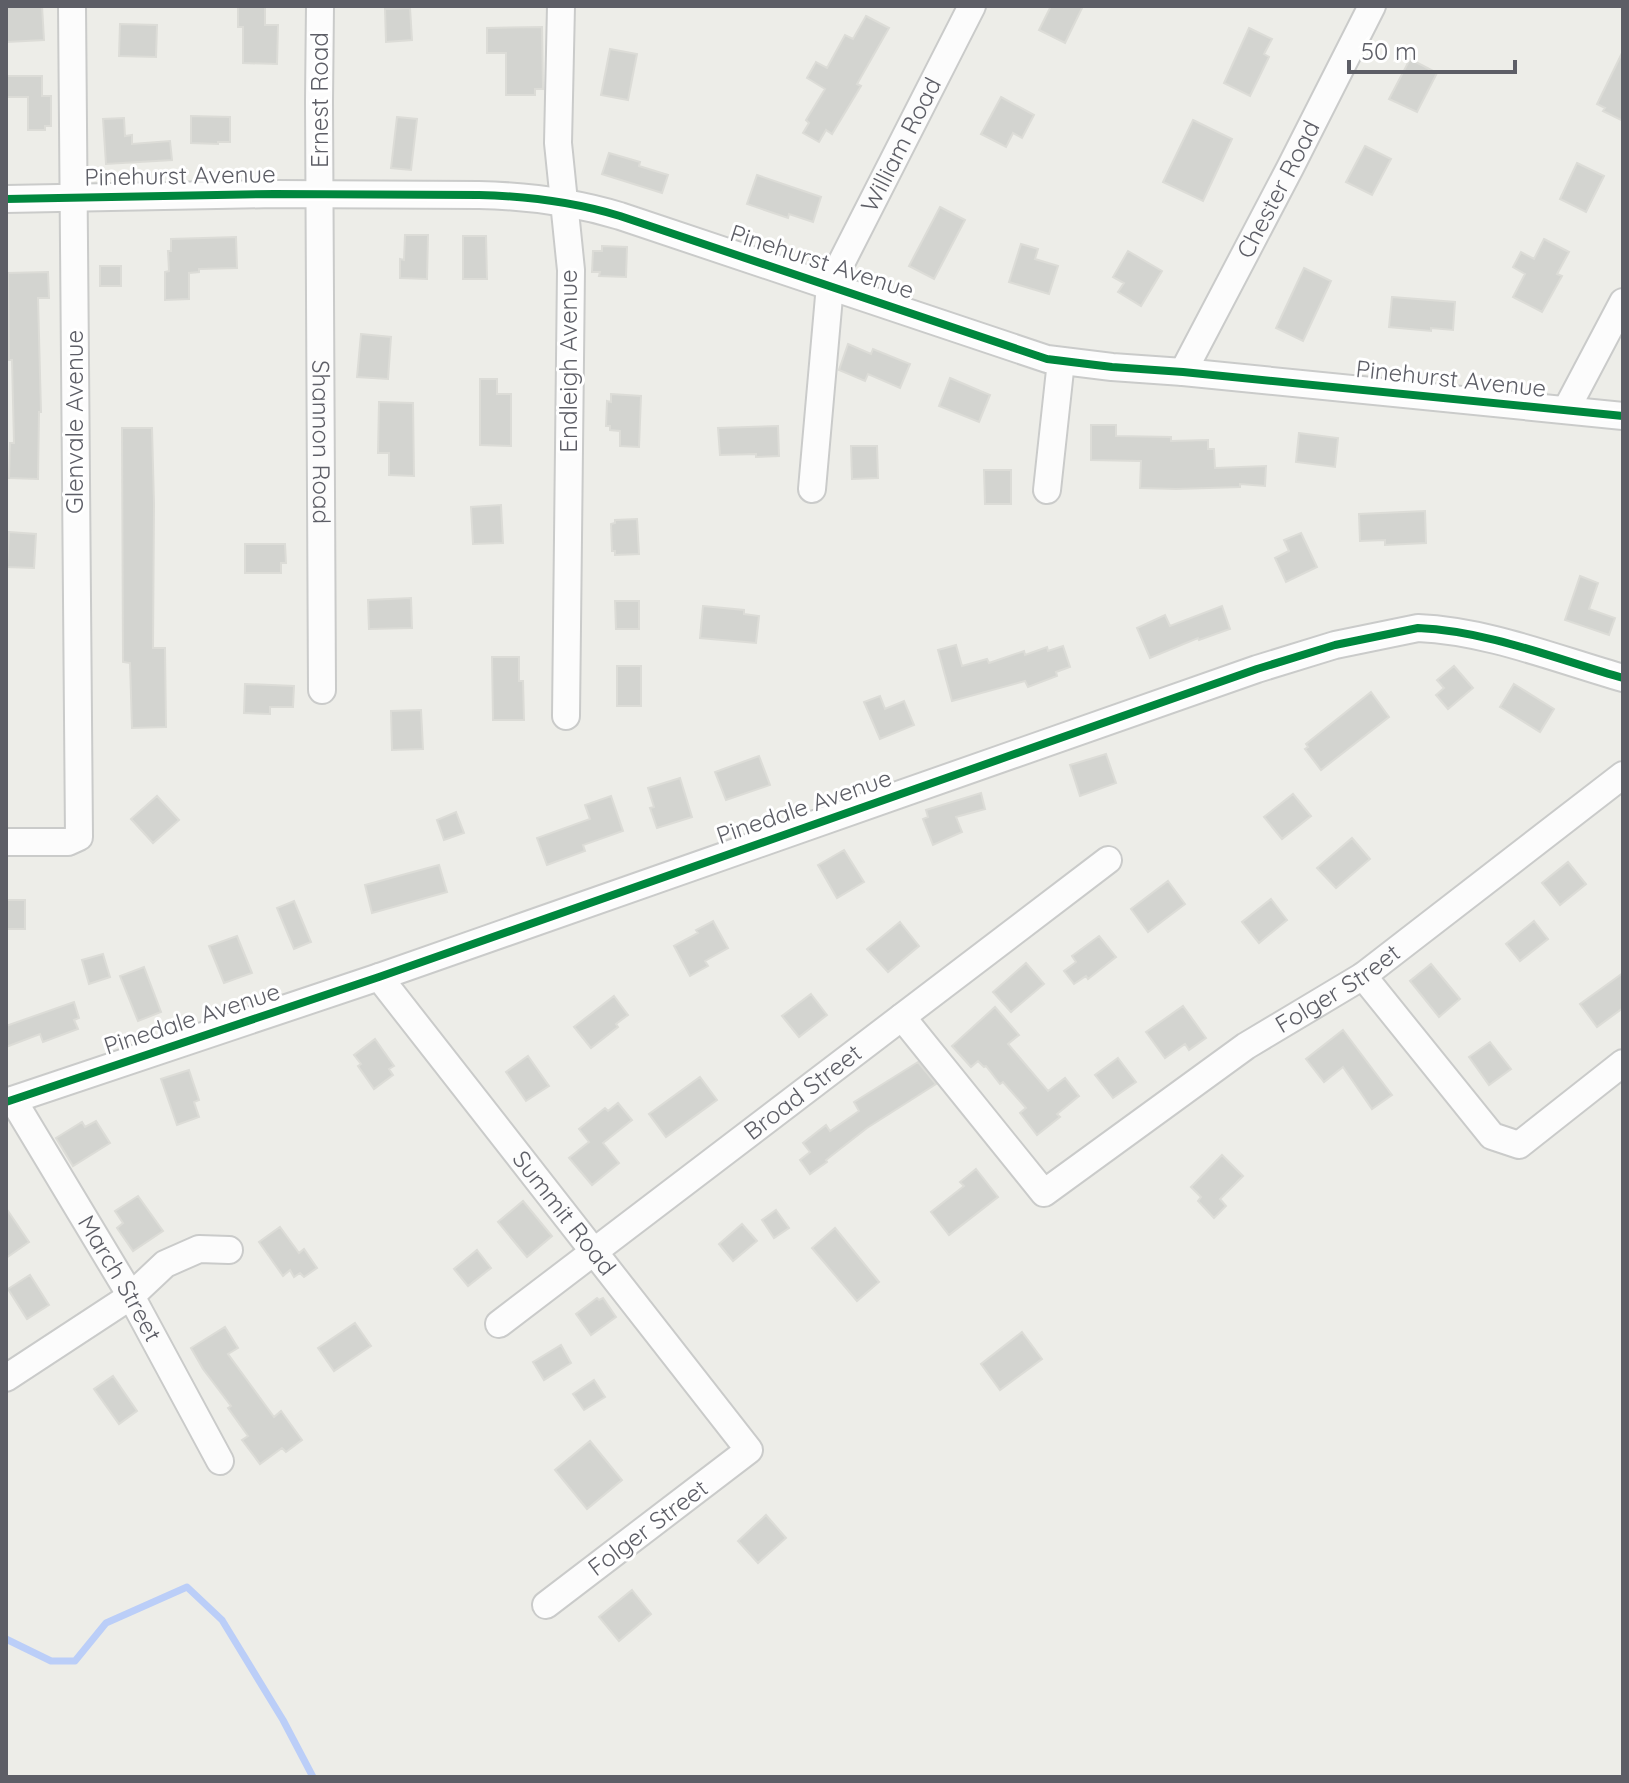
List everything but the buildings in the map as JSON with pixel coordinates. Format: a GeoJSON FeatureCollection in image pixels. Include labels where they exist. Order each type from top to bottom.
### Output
{"type":"FeatureCollection","features":[{"type":"Feature","properties":{"kind":"street","name":"Glenvale Avenue"},"geometry":{"type":"LineString","coordinates":[[6,842],[68,842],[79,837],[72,6]]}},
{"type":"Feature","properties":{"kind":"street","name":"Ernest Road"},"geometry":{"type":"LineString","coordinates":[[319,194],[320,6]]}},
{"type":"Feature","properties":{"kind":"street","name":"Endleigh Avenue"},"geometry":{"type":"LineString","coordinates":[[561,6],[558,143],[571,270],[566,716]]}},
{"type":"Feature","properties":{"kind":"street","name":"William Road"},"geometry":{"type":"LineString","coordinates":[[830,285],[972,6]]}},
{"type":"Feature","properties":{"kind":"street","name":"Chester Road"},"geometry":{"type":"LineString","coordinates":[[1183,372],[1372,6]]}},
{"type":"Feature","properties":{"kind":"street","name":"Pinehurst Avenue"},"geometry":{"type":"LineString","coordinates":[[6,199],[319,194],[510,196],[565,203],[620,216],[1047,359],[1623,416]]}},
{"type":"Feature","properties":{"kind":"street","name":"Shannon Road"},"geometry":{"type":"LineString","coordinates":[[319,194],[322,690]]}},
{"type":"Feature","properties":{"kind":"street"},"geometry":{"type":"LineString","coordinates":[[812,489],[830,285]]}},
{"type":"Feature","properties":{"kind":"street"},"geometry":{"type":"LineString","coordinates":[[1566,410],[1623,302]]}},
{"type":"Feature","properties":{"kind":"street"},"geometry":{"type":"LineString","coordinates":[[1047,490],[1061,361]]}},
{"type":"Feature","properties":{"kind":"street","name":"Pinedale Avenue"},"geometry":{"type":"LineString","coordinates":[[9,1101],[379,977],[1242,674],[1335,645],[1418,628],[1432,629],[1493,639],[1623,678]]}},
{"type":"Feature","properties":{"kind":"street","name":"Folger Street"},"geometry":{"type":"LineString","coordinates":[[902,1017],[1044,1193],[1246,1046],[1363,976],[1623,775]]}},
{"type":"Feature","properties":{"kind":"street","name":"Broad Street"},"geometry":{"type":"LineString","coordinates":[[499,1324],[1108,860]]}},
{"type":"Feature","properties":{"kind":"street"},"geometry":{"type":"LineString","coordinates":[[1363,976],[1492,1136],[1519,1145],[1623,1063]]}},
{"type":"Feature","properties":{"kind":"street","name":"Summit Road"},"geometry":{"type":"LineString","coordinates":[[379,977],[749,1450]]}},
{"type":"Feature","properties":{"kind":"street","name":"March Street"},"geometry":{"type":"LineString","coordinates":[[9,1101],[131,1296],[220,1461]]}},
{"type":"Feature","properties":{"kind":"street"},"geometry":{"type":"LineString","coordinates":[[6,1378],[131,1296],[165,1264],[199,1249],[229,1250]]}},
{"type":"Feature","properties":{"kind":"street","name":"Folger Street"},"geometry":{"type":"LineString","coordinates":[[546,1605],[749,1450]]}},
{"type":"Feature","properties":{"kind":"waterway"},"geometry":{"type":"LineString","coordinates":[[6,1639],[51,1661],[75,1661],[106,1623],[187,1587],[222,1620],[283,1720],[313,1777]]}},
{"type":"Feature","properties":{"kind":"cycle path"},"geometry":{"type":"LineString","coordinates":[[6,199],[274,194],[479,195],[550,201],[620,216],[1047,359],[1623,416]]}},
{"type":"Feature","properties":{"kind":"cycle path"},"geometry":{"type":"LineString","coordinates":[[6,1102],[379,977],[1257,669],[1335,645],[1418,628],[1444,630],[1496,640],[1623,678]]}}]}
